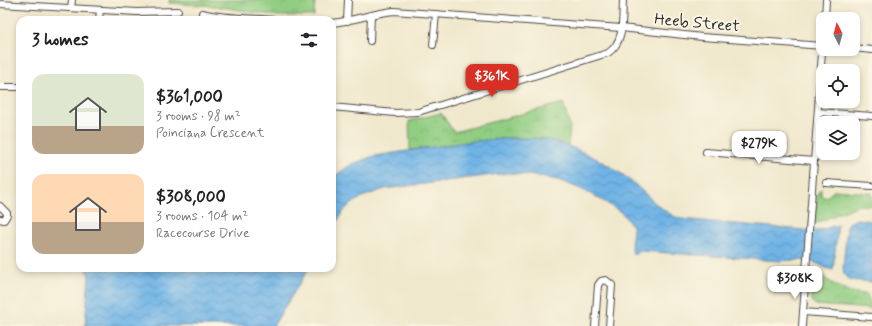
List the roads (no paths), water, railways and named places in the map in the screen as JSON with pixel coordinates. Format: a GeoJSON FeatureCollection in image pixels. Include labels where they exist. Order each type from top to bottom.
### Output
{"type":"FeatureCollection","features":[{"type":"Feature","properties":{"kind":"street"},"geometry":{"type":"LineString","coordinates":[[71,8],[72,0]]}},
{"type":"Feature","properties":{"kind":"street"},"geometry":{"type":"LineString","coordinates":[[347,21],[348,0]]}},
{"type":"Feature","properties":{"kind":"street"},"geometry":{"type":"LineString","coordinates":[[336,107],[395,113],[418,112],[608,52],[614,49],[618,43],[621,28],[623,0]]}},
{"type":"Feature","properties":{"kind":"street"},"geometry":{"type":"LineString","coordinates":[[825,12],[826,0]]}},
{"type":"Feature","properties":{"kind":"street"},"geometry":{"type":"LineString","coordinates":[[0,4],[100,10],[178,12]]}},
{"type":"Feature","properties":{"kind":"street"},"geometry":{"type":"LineString","coordinates":[[99,16],[100,10]]}},
{"type":"Feature","properties":{"kind":"street","name":"Heeb Street"},"geometry":{"type":"LineString","coordinates":[[336,22],[394,11],[621,28],[702,37],[816,45]]}},
{"type":"Feature","properties":{"kind":"street"},"geometry":{"type":"LineString","coordinates":[[202,13],[213,16]]}},
{"type":"Feature","properties":{"kind":"street"},"geometry":{"type":"LineString","coordinates":[[434,45],[436,14]]}},
{"type":"Feature","properties":{"kind":"street"},"geometry":{"type":"LineString","coordinates":[[370,41],[371,15]]}},
{"type":"Feature","properties":{"kind":"street"},"geometry":{"type":"LineString","coordinates":[[860,49],[872,50]]}},
{"type":"Feature","properties":{"kind":"street"},"geometry":{"type":"LineString","coordinates":[[802,326],[822,56]]}},
{"type":"Feature","properties":{"kind":"street"},"geometry":{"type":"LineString","coordinates":[[0,86],[16,88]]}},
{"type":"Feature","properties":{"kind":"street"},"geometry":{"type":"LineString","coordinates":[[818,112],[872,116]]}},
{"type":"Feature","properties":{"kind":"street"},"geometry":{"type":"LineString","coordinates":[[706,152],[814,161]]}},
{"type":"Feature","properties":{"kind":"street"},"geometry":{"type":"LineString","coordinates":[[826,183],[872,186]]}},
{"type":"Feature","properties":{"kind":"street"},"geometry":{"type":"LineString","coordinates":[[0,206],[7,213],[7,215],[4,220],[0,219]]}},
{"type":"Feature","properties":{"kind":"street"},"geometry":{"type":"LineString","coordinates":[[594,326],[598,285],[601,281],[606,280],[612,284],[609,326]]}},
{"type":"Feature","properties":{"kind":"street"},"geometry":{"type":"LineString","coordinates":[[803,312],[872,317]]}},
{"type":"Feature","properties":{"kind":"water"},"geometry":{"type":"Polygon","coordinates":[[[509,138],[542,139],[564,144],[600,161],[622,174],[666,212],[681,219],[816,231],[838,225],[833,270],[802,260],[780,261],[641,251],[633,254],[631,244],[633,231],[632,226],[622,213],[583,190],[558,180],[508,173],[385,189],[362,197],[346,208],[336,223],[336,175],[352,164],[374,156],[466,142],[509,138]]]}},
{"type":"Feature","properties":{"kind":"water"},"geometry":{"type":"Polygon","coordinates":[[[857,219],[872,221],[872,282],[849,280],[844,275],[843,267],[847,227],[849,223],[857,219]]]}},
{"type":"Feature","properties":{"kind":"water"},"geometry":{"type":"Polygon","coordinates":[[[88,272],[307,272],[273,326],[85,326],[89,275],[88,272]]]}}]}
